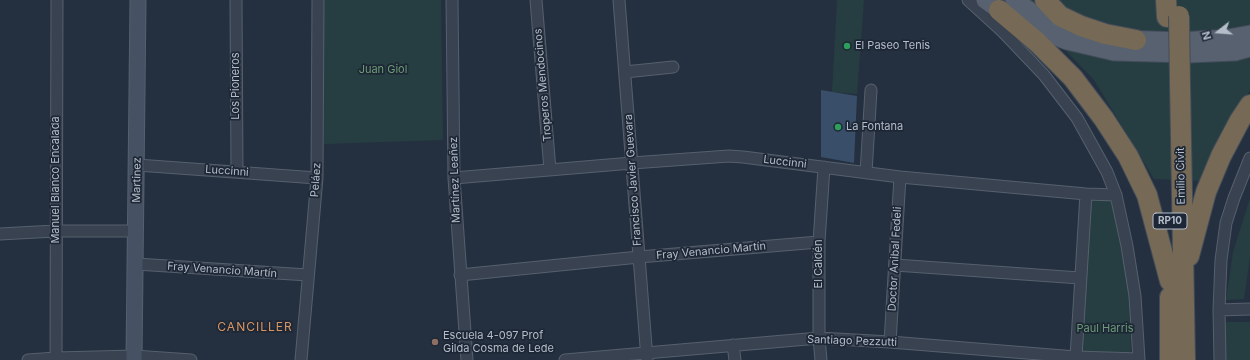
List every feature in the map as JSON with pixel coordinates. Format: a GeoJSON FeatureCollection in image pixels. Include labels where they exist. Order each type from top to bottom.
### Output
{"type":"FeatureCollection","features":[{"type":"Feature","properties":{"kind":"highway"},"geometry":{"type":"LineString","coordinates":[[1045,0],[1060,16],[1081,26],[1105,34],[1136,40]]}},
{"type":"Feature","properties":{"kind":"highway"},"geometry":{"type":"LineString","coordinates":[[999,3],[1073,78],[1104,119],[1128,156],[1147,195],[1177,280]]}},
{"type":"Feature","properties":{"kind":"highway","name":"Emilio Civit"},"geometry":{"type":"LineString","coordinates":[[1173,8],[1174,83],[1170,166],[1182,358]]}},
{"type":"Feature","properties":{"kind":"highway"},"geometry":{"type":"LineString","coordinates":[[1177,280],[1206,192],[1221,156],[1240,120],[1250,105]]}},
{"type":"Feature","properties":{"kind":"main road"},"geometry":{"type":"LineString","coordinates":[[999,3],[1035,14],[1082,33],[1104,38],[1181,41],[1228,38],[1250,34]]}},
{"type":"Feature","properties":{"kind":"main road"},"geometry":{"type":"LineString","coordinates":[[999,3],[1034,28],[1067,42],[1114,52],[1188,54],[1235,52],[1250,48]]}},
{"type":"Feature","properties":{"kind":"street","name":"Manuel Blanco Encalada"},"geometry":{"type":"LineString","coordinates":[[56,359],[55,231],[57,0]]}},
{"type":"Feature","properties":{"kind":"street","name":"Martinez"},"geometry":{"type":"LineString","coordinates":[[134,358],[138,0]]}},
{"type":"Feature","properties":{"kind":"street","name":"Los Pioneros"},"geometry":{"type":"LineString","coordinates":[[236,0],[237,172]]}},
{"type":"Feature","properties":{"kind":"street","name":"Peláez"},"geometry":{"type":"LineString","coordinates":[[301,360],[317,178],[318,0]]}},
{"type":"Feature","properties":{"kind":"street","name":"Martínez Leañez"},"geometry":{"type":"LineString","coordinates":[[452,0],[454,178],[467,360]]}},
{"type":"Feature","properties":{"kind":"street","name":"Troperos Mendocinos"},"geometry":{"type":"LineString","coordinates":[[536,0],[550,170]]}},
{"type":"Feature","properties":{"kind":"street","name":"Francisco Javier Guevara"},"geometry":{"type":"LineString","coordinates":[[619,0],[646,357]]}},
{"type":"Feature","properties":{"kind":"street"},"geometry":{"type":"LineString","coordinates":[[968,0],[1004,32],[1044,75],[1077,118],[1107,172],[1116,195],[1127,246],[1135,296],[1139,360]]}},
{"type":"Feature","properties":{"kind":"street"},"geometry":{"type":"LineString","coordinates":[[625,72],[673,67]]}},
{"type":"Feature","properties":{"kind":"street"},"geometry":{"type":"LineString","coordinates":[[866,173],[871,90]]}},
{"type":"Feature","properties":{"kind":"street","name":"Luccinni"},"geometry":{"type":"LineString","coordinates":[[454,178],[730,156],[900,177],[1086,194],[1116,195]]}},
{"type":"Feature","properties":{"kind":"street"},"geometry":{"type":"LineString","coordinates":[[1220,360],[1219,310],[1221,260],[1226,223],[1250,158]]}},
{"type":"Feature","properties":{"kind":"street","name":"Luccinni"},"geometry":{"type":"LineString","coordinates":[[137,165],[317,178]]}},
{"type":"Feature","properties":{"kind":"street","name":"El Caldén"},"geometry":{"type":"LineString","coordinates":[[821,360],[819,338],[819,242],[824,167]]}},
{"type":"Feature","properties":{"kind":"street","name":"Doctor Anibal Fedeli"},"geometry":{"type":"LineString","coordinates":[[890,342],[900,177]]}},
{"type":"Feature","properties":{"kind":"street"},"geometry":{"type":"LineString","coordinates":[[1076,357],[1086,194]]}},
{"type":"Feature","properties":{"kind":"street"},"geometry":{"type":"LineString","coordinates":[[0,234],[55,231],[136,231]]}},
{"type":"Feature","properties":{"kind":"street","name":"Fray Venancio Martín"},"geometry":{"type":"LineString","coordinates":[[460,275],[638,257],[819,242]]}},
{"type":"Feature","properties":{"kind":"street","name":"Fray Venancio Martín"},"geometry":{"type":"LineString","coordinates":[[136,264],[308,275]]}},
{"type":"Feature","properties":{"kind":"street"},"geometry":{"type":"LineString","coordinates":[[895,265],[1080,278]]}},
{"type":"Feature","properties":{"kind":"street"},"geometry":{"type":"LineString","coordinates":[[1219,310],[1250,309]]}},
{"type":"Feature","properties":{"kind":"street","name":"Santiago Pezzutti"},"geometry":{"type":"LineString","coordinates":[[565,360],[646,357],[733,345],[819,338],[890,342],[1076,357],[1139,360]]}},
{"type":"Feature","properties":{"kind":"street"},"geometry":{"type":"LineString","coordinates":[[733,345],[735,360]]}},
{"type":"Feature","properties":{"kind":"street"},"geometry":{"type":"LineString","coordinates":[[28,360],[134,358],[191,360]]}},
{"type":"Feature","properties":{"kind":"green space","name":"Juan Giol"},"geometry":{"type":"Polygon","coordinates":[[[323,0],[441,0],[443,140],[324,144],[323,0]]]}},
{"type":"Feature","properties":{"kind":"green space","name":"El Paseo Tenis"},"geometry":{"type":"Polygon","coordinates":[[[837,0],[864,0],[857,94],[832,92],[837,0]]]}},
{"type":"Feature","properties":{"kind":"green space"},"geometry":{"type":"Polygon","coordinates":[[[1017,0],[1250,0],[1250,91],[1236,109],[1204,181],[1154,179],[1094,80],[1017,0]]]}},
{"type":"Feature","properties":{"kind":"green space","name":"Paul Harris"},"geometry":{"type":"Polygon","coordinates":[[[1088,196],[1110,197],[1115,215],[1129,294],[1131,355],[1081,352],[1088,196]]]}},
{"type":"Feature","properties":{"kind":"green space"},"geometry":{"type":"Polygon","coordinates":[[[1250,198],[1250,257],[1244,299],[1226,300],[1233,252],[1250,198]]]}},
{"type":"Feature","properties":{"kind":"green space"},"geometry":{"type":"Polygon","coordinates":[[[1225,322],[1250,322],[1250,360],[1225,360],[1225,322]]]}},
{"type":"Feature","properties":{"kind":"water","name":"La Fontana"},"geometry":{"type":"Polygon","coordinates":[[[821,90],[857,96],[854,163],[821,157],[821,90]]]}},
{"type":"Feature","properties":{"kind":"place","name":"El Paseo Tenis"},"geometry":{"type":"Point","coordinates":[847,46]}},
{"type":"Feature","properties":{"kind":"place","name":"La Fontana"},"geometry":{"type":"Point","coordinates":[838,127]}},
{"type":"Feature","properties":{"kind":"place","name":"Escuela 4-097 Prof Gilda Cosma de Lede"},"geometry":{"type":"Point","coordinates":[435,342]}},
{"type":"Feature","properties":{"kind":"district","name":"CANCILLER"},"geometry":{"type":"Point","coordinates":[255,327]}}]}
